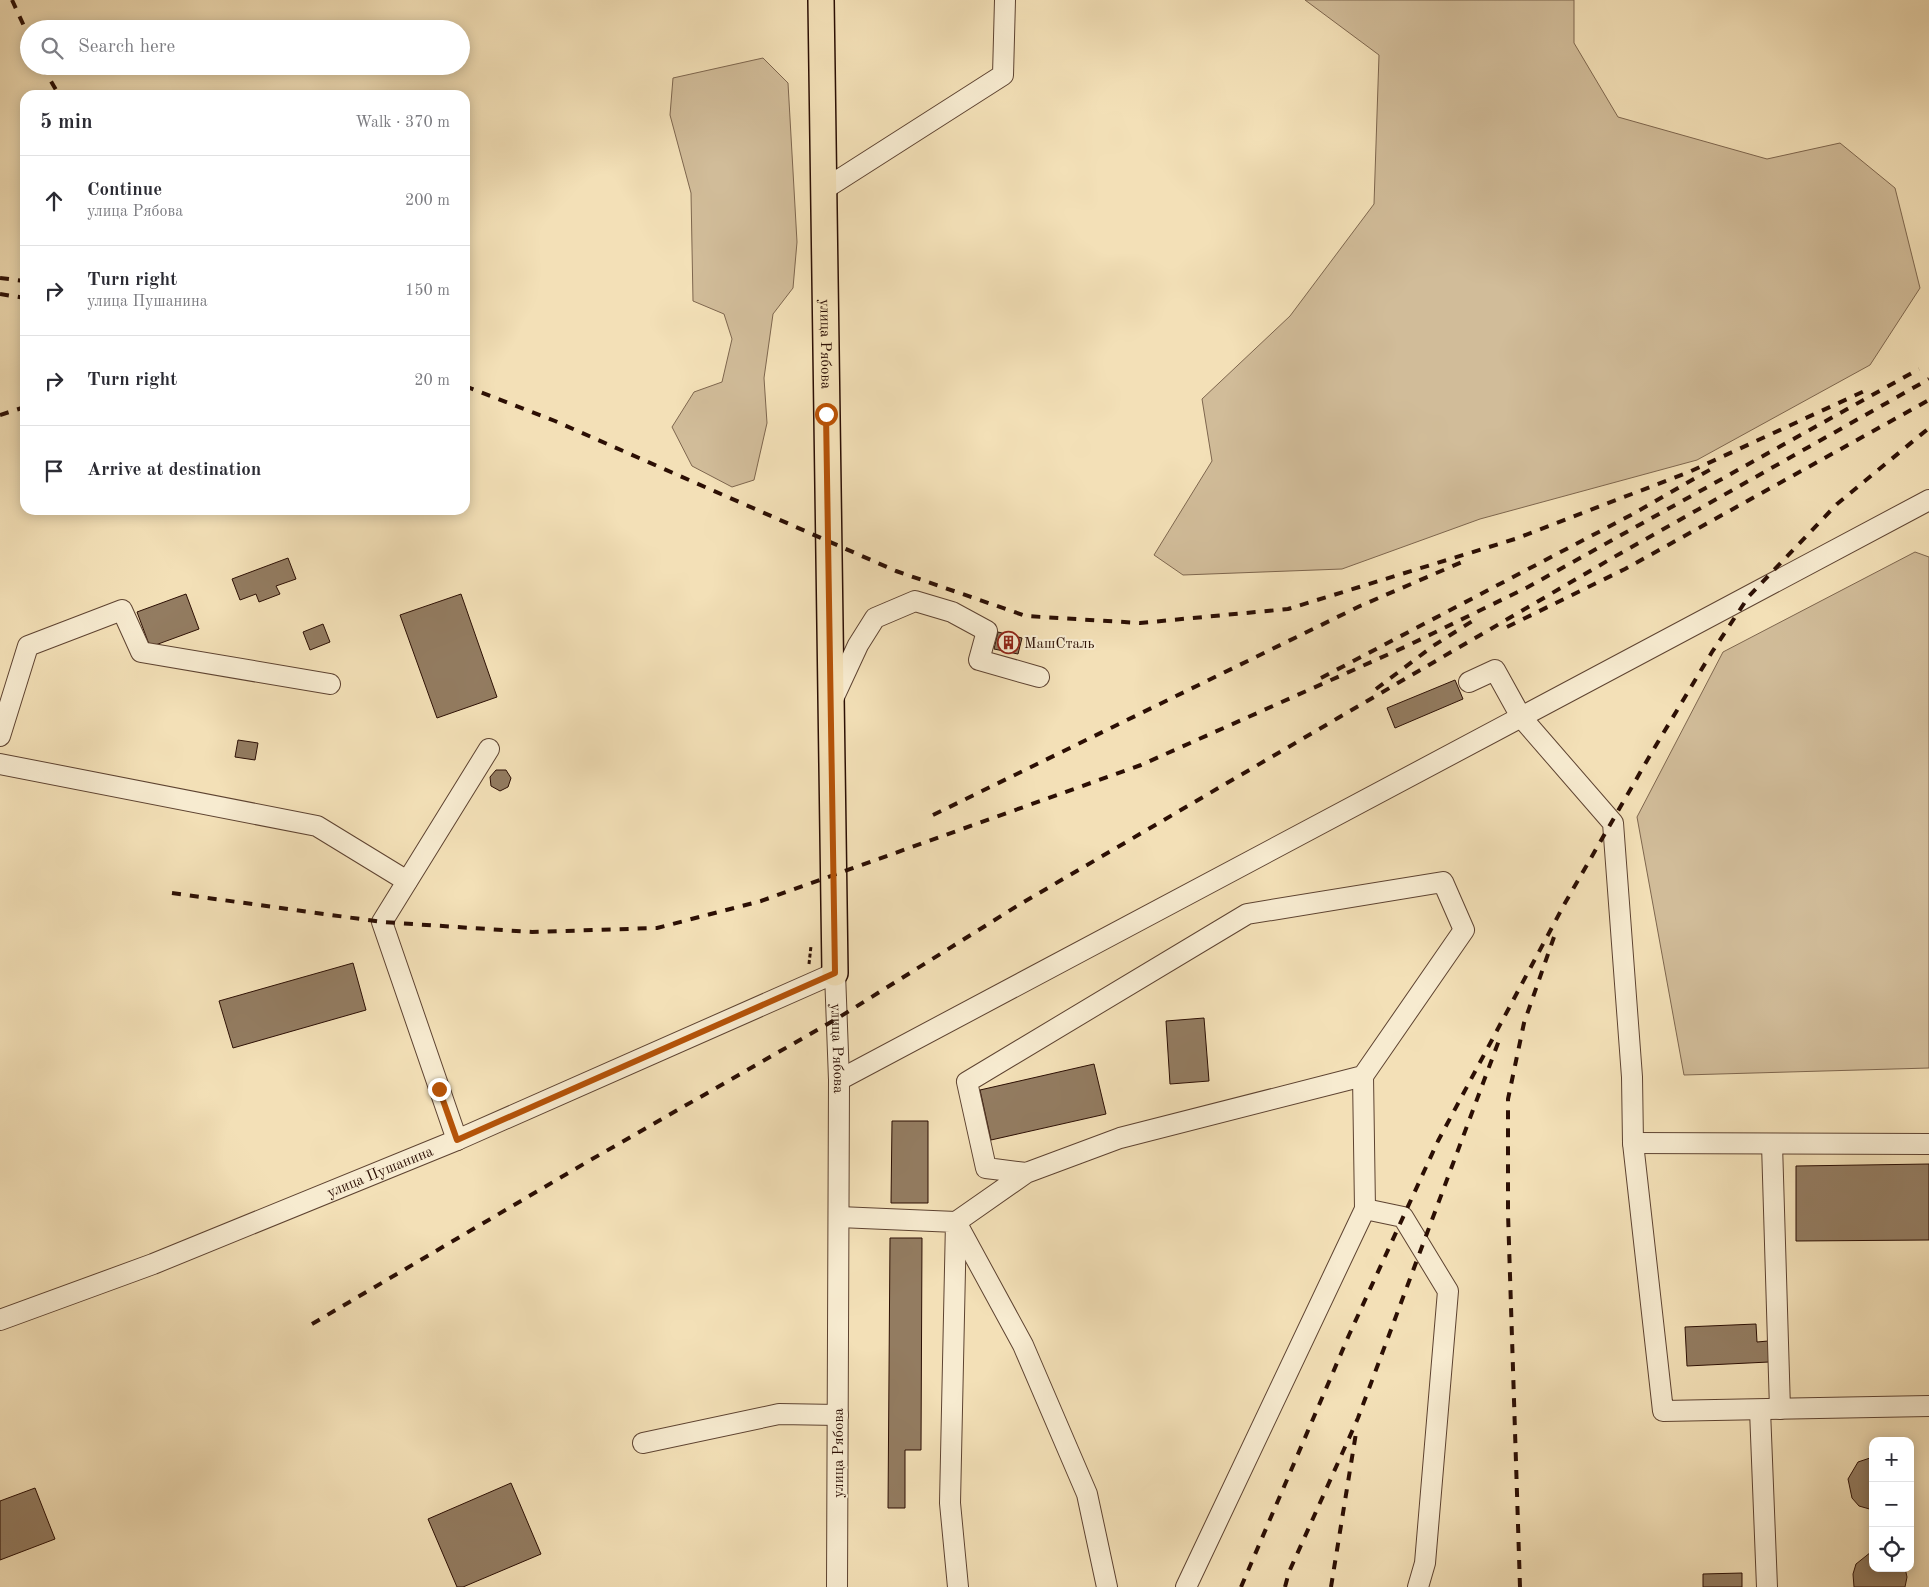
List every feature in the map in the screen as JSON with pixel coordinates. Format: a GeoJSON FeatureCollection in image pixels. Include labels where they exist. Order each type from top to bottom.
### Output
{"type":"FeatureCollection","features":[{"type":"Feature","properties":{"kind":"main road","name":"улица Рябова"},"geometry":{"type":"LineString","coordinates":[[822,0],[823,190],[835,973]]}},
{"type":"Feature","properties":{"kind":"street"},"geometry":{"type":"LineString","coordinates":[[823,190],[1003,75],[1005,0]]}},
{"type":"Feature","properties":{"kind":"street"},"geometry":{"type":"LineString","coordinates":[[839,1080],[1929,500]]}},
{"type":"Feature","properties":{"kind":"street"},"geometry":{"type":"LineString","coordinates":[[831,703],[858,645],[875,618],[915,601],[952,612],[987,631],[980,660],[1039,677]]}},
{"type":"Feature","properties":{"kind":"street"},"geometry":{"type":"LineString","coordinates":[[0,736],[28,646],[122,610],[141,652],[330,684]]}},
{"type":"Feature","properties":{"kind":"street"},"geometry":{"type":"LineString","coordinates":[[1469,682],[1495,670],[1521,717],[1613,823],[1631,1068],[1634,1144],[1663,1411],[1929,1406]]}},
{"type":"Feature","properties":{"kind":"street"},"geometry":{"type":"LineString","coordinates":[[457,1140],[382,922],[489,749]]}},
{"type":"Feature","properties":{"kind":"street"},"geometry":{"type":"LineString","coordinates":[[0,764],[317,826],[407,882]]}},
{"type":"Feature","properties":{"kind":"street"},"geometry":{"type":"LineString","coordinates":[[1026,1173],[986,1168],[966,1082],[1247,914],[1442,882],[1464,930],[1363,1076],[1365,1209],[1186,1587]]}},
{"type":"Feature","properties":{"kind":"street","name":"улица Рябова"},"geometry":{"type":"LineString","coordinates":[[835,973],[839,1080],[837,1587]]}},
{"type":"Feature","properties":{"kind":"street","name":"улица Пушанина"},"geometry":{"type":"LineString","coordinates":[[0,1320],[153,1264],[457,1140],[835,973]]}},
{"type":"Feature","properties":{"kind":"street"},"geometry":{"type":"LineString","coordinates":[[838,1216],[956,1222],[1026,1173],[1120,1138],[1363,1076]]}},
{"type":"Feature","properties":{"kind":"street"},"geometry":{"type":"LineString","coordinates":[[1634,1144],[1929,1144]]}},
{"type":"Feature","properties":{"kind":"street"},"geometry":{"type":"LineString","coordinates":[[1772,1144],[1780,1409]]}},
{"type":"Feature","properties":{"kind":"street"},"geometry":{"type":"LineString","coordinates":[[1365,1209],[1403,1217],[1448,1291],[1425,1563],[1418,1587]]}},
{"type":"Feature","properties":{"kind":"street"},"geometry":{"type":"LineString","coordinates":[[956,1222],[950,1503],[958,1587]]}},
{"type":"Feature","properties":{"kind":"street"},"geometry":{"type":"LineString","coordinates":[[956,1222],[1023,1345],[1087,1494],[1107,1587]]}},
{"type":"Feature","properties":{"kind":"street"},"geometry":{"type":"LineString","coordinates":[[1760,1410],[1767,1587]]}},
{"type":"Feature","properties":{"kind":"street"},"geometry":{"type":"LineString","coordinates":[[643,1443],[779,1414],[838,1415]]}},
{"type":"Feature","properties":{"kind":"shaded area"},"geometry":{"type":"Polygon","coordinates":[[[1305,0],[1574,0],[1574,43],[1618,117],[1767,159],[1840,143],[1895,188],[1920,288],[1870,365],[1697,460],[1480,519],[1342,569],[1183,575],[1154,555],[1212,461],[1202,399],[1290,316],[1374,204],[1379,55],[1305,0]]]}},
{"type":"Feature","properties":{"kind":"shaded area"},"geometry":{"type":"Polygon","coordinates":[[[763,58],[788,83],[797,242],[793,288],[773,314],[764,378],[767,423],[754,480],[732,487],[692,466],[672,427],[694,392],[722,382],[732,339],[724,314],[693,301],[691,193],[670,115],[673,78],[763,58]]]}},
{"type":"Feature","properties":{"kind":"shaded area"},"geometry":{"type":"Polygon","coordinates":[[[1915,552],[1929,557],[1929,1068],[1684,1075],[1637,817],[1723,652],[1915,552]]]}},
{"type":"Feature","properties":{"kind":"building"},"geometry":{"type":"Polygon","coordinates":[[[288,558],[296,579],[276,586],[280,594],[259,602],[256,594],[240,600],[232,579],[288,558]]]}},
{"type":"Feature","properties":{"kind":"building"},"geometry":{"type":"Polygon","coordinates":[[[186,594],[199,629],[150,647],[137,612],[186,594]]]}},
{"type":"Feature","properties":{"kind":"building"},"geometry":{"type":"Polygon","coordinates":[[[461,594],[497,697],[437,718],[400,615],[461,594]]]}},
{"type":"Feature","properties":{"kind":"building"},"geometry":{"type":"Polygon","coordinates":[[[323,624],[330,642],[310,650],[303,632],[323,624]]]}},
{"type":"Feature","properties":{"kind":"building","name":"МашСталь"},"geometry":{"type":"Polygon","coordinates":[[[998,632],[1022,638],[1018,654],[994,649],[998,632]]]}},
{"type":"Feature","properties":{"kind":"building"},"geometry":{"type":"Polygon","coordinates":[[[1455,680],[1463,699],[1395,728],[1387,708],[1455,680]]]}},
{"type":"Feature","properties":{"kind":"building"},"geometry":{"type":"Polygon","coordinates":[[[238,740],[258,743],[255,760],[235,757],[238,740]]]}},
{"type":"Feature","properties":{"kind":"building"},"geometry":{"type":"Polygon","coordinates":[[[496,770],[506,770],[511,778],[508,787],[500,791],[491,786],[490,777],[496,770]]]}},
{"type":"Feature","properties":{"kind":"building"},"geometry":{"type":"Polygon","coordinates":[[[353,963],[366,1010],[233,1048],[219,1001],[353,963]]]}},
{"type":"Feature","properties":{"kind":"building"},"geometry":{"type":"Polygon","coordinates":[[[1204,1018],[1209,1081],[1170,1084],[1166,1021],[1204,1018]]]}},
{"type":"Feature","properties":{"kind":"building"},"geometry":{"type":"Polygon","coordinates":[[[1094,1064],[1106,1114],[991,1140],[980,1090],[1094,1064]]]}},
{"type":"Feature","properties":{"kind":"building"},"geometry":{"type":"Polygon","coordinates":[[[892,1121],[928,1121],[928,1203],[891,1203],[892,1121]]]}},
{"type":"Feature","properties":{"kind":"building"},"geometry":{"type":"Polygon","coordinates":[[[1929,1164],[1929,1240],[1796,1241],[1796,1166],[1929,1164]]]}},
{"type":"Feature","properties":{"kind":"building"},"geometry":{"type":"Polygon","coordinates":[[[890,1238],[922,1238],[921,1450],[905,1450],[905,1508],[888,1508],[890,1238]]]}},
{"type":"Feature","properties":{"kind":"building"},"geometry":{"type":"Polygon","coordinates":[[[1756,1324],[1757,1342],[1768,1341],[1769,1362],[1687,1366],[1685,1327],[1756,1324]]]}},
{"type":"Feature","properties":{"kind":"building"},"geometry":{"type":"Polygon","coordinates":[[[1869,1458],[1869,1509],[1859,1506],[1852,1498],[1848,1479],[1858,1462],[1869,1458]]]}},
{"type":"Feature","properties":{"kind":"building"},"geometry":{"type":"Polygon","coordinates":[[[511,1483],[541,1554],[463,1587],[457,1587],[428,1519],[511,1483]]]}},
{"type":"Feature","properties":{"kind":"building"},"geometry":{"type":"Polygon","coordinates":[[[35,1488],[55,1539],[0,1560],[0,1501],[35,1488]]]}},
{"type":"Feature","properties":{"kind":"building"},"geometry":{"type":"Polygon","coordinates":[[[1869,1554],[1869,1572],[1906,1572],[1905,1587],[1854,1587],[1853,1574],[1856,1564],[1869,1554]]]}},
{"type":"Feature","properties":{"kind":"building"},"geometry":{"type":"Polygon","coordinates":[[[1742,1573],[1742,1587],[1703,1587],[1703,1574],[1742,1573]]]}},
{"type":"Feature","properties":{"kind":"railway"},"geometry":{"type":"LineString","coordinates":[[12,0],[21,20]]}},
{"type":"Feature","properties":{"kind":"railway"},"geometry":{"type":"LineString","coordinates":[[47,75],[56,90]]}},
{"type":"Feature","properties":{"kind":"railway"},"geometry":{"type":"LineString","coordinates":[[0,278],[20,280]]}},
{"type":"Feature","properties":{"kind":"railway"},"geometry":{"type":"LineString","coordinates":[[0,294],[20,297]]}},
{"type":"Feature","properties":{"kind":"railway"},"geometry":{"type":"LineString","coordinates":[[172,893],[382,922],[532,932],[657,928],[761,901],[1141,765],[1407,646],[1528,587],[1919,369]]}},
{"type":"Feature","properties":{"kind":"railway"},"geometry":{"type":"LineString","coordinates":[[312,1324],[587,1162],[838,1018],[1017,906],[1338,718],[1614,557],[1929,379]]}},
{"type":"Feature","properties":{"kind":"railway"},"geometry":{"type":"LineString","coordinates":[[470,388],[555,421],[896,571],[1026,616],[1140,623],[1288,609],[1515,539],[1689,472],[1871,388]]}},
{"type":"Feature","properties":{"kind":"railway"},"geometry":{"type":"LineString","coordinates":[[1507,627],[1625,569],[1929,400]]}},
{"type":"Feature","properties":{"kind":"railway"},"geometry":{"type":"LineString","coordinates":[[0,415],[20,409]]}},
{"type":"Feature","properties":{"kind":"railway"},"geometry":{"type":"LineString","coordinates":[[1241,1587],[1349,1335],[1438,1141],[1565,903],[1652,752],[1712,652],[1749,596],[1837,504],[1929,428]]}},
{"type":"Feature","properties":{"kind":"railway"},"geometry":{"type":"LineString","coordinates":[[1321,678],[1631,515],[1713,468]]}},
{"type":"Feature","properties":{"kind":"railway"},"geometry":{"type":"LineString","coordinates":[[933,815],[1360,606],[1462,562]]}},
{"type":"Feature","properties":{"kind":"railway"},"geometry":{"type":"LineString","coordinates":[[1376,689],[1433,646],[1474,620]]}},
{"type":"Feature","properties":{"kind":"railway"},"geometry":{"type":"LineString","coordinates":[[1520,1587],[1508,1213],[1508,1099],[1524,1023],[1554,937]]}},
{"type":"Feature","properties":{"kind":"railway"},"geometry":{"type":"LineString","coordinates":[[1285,1587],[1289,1572],[1358,1418],[1501,1035]]}},
{"type":"Feature","properties":{"kind":"railway"},"geometry":{"type":"LineString","coordinates":[[1331,1587],[1356,1433]]}},
{"type":"Feature","properties":{"kind":"place","name":"МашСталь"},"geometry":{"type":"Point","coordinates":[1008,643]}},
{"type":"Feature","properties":{"kind":"route"},"geometry":{"type":"LineString","coordinates":[[439,1089],[457,1140],[835,973],[826,414]]}}]}
